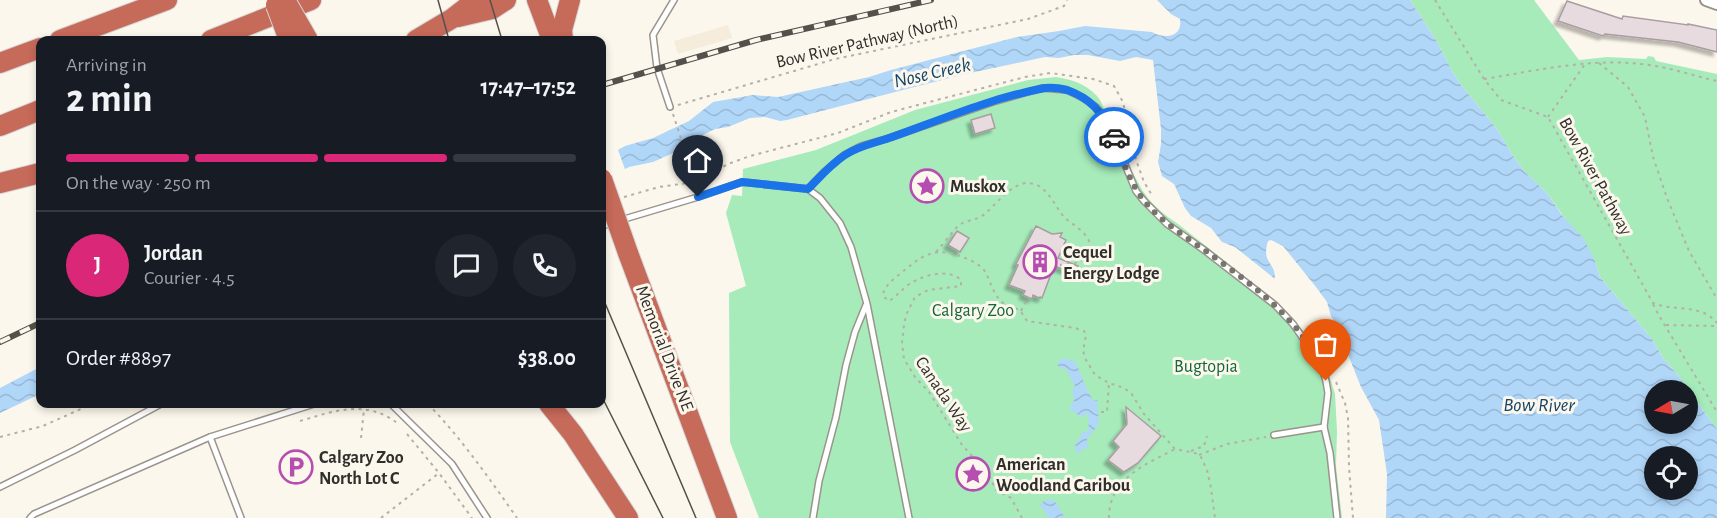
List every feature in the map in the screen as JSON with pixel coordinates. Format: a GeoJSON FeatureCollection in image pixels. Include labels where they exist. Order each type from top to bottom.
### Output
{"type":"FeatureCollection","features":[{"type":"Feature","properties":{"kind":"highway"},"geometry":{"type":"LineString","coordinates":[[274,0],[288,36]]}},
{"type":"Feature","properties":{"kind":"highway"},"geometry":{"type":"LineString","coordinates":[[285,0],[305,36]]}},
{"type":"Feature","properties":{"kind":"highway"},"geometry":{"type":"LineString","coordinates":[[221,36],[310,0]]}},
{"type":"Feature","properties":{"kind":"highway"},"geometry":{"type":"LineString","coordinates":[[423,36],[453,18],[476,0]]}},
{"type":"Feature","properties":{"kind":"highway"},"geometry":{"type":"LineString","coordinates":[[453,18],[492,9],[506,0]]}},
{"type":"Feature","properties":{"kind":"highway"},"geometry":{"type":"LineString","coordinates":[[537,0],[550,36]]}},
{"type":"Feature","properties":{"kind":"highway"},"geometry":{"type":"LineString","coordinates":[[563,36],[570,0]]}},
{"type":"Feature","properties":{"kind":"highway"},"geometry":{"type":"LineString","coordinates":[[71,36],[161,2]]}},
{"type":"Feature","properties":{"kind":"highway"},"geometry":{"type":"LineString","coordinates":[[0,63],[36,50]]}},
{"type":"Feature","properties":{"kind":"highway"},"geometry":{"type":"LineString","coordinates":[[0,126],[36,112]]}},
{"type":"Feature","properties":{"kind":"highway"},"geometry":{"type":"LineString","coordinates":[[0,185],[36,174]]}},
{"type":"Feature","properties":{"kind":"highway"},"geometry":{"type":"LineString","coordinates":[[0,185],[36,180]]}},
{"type":"Feature","properties":{"kind":"highway","name":"Memorial Drive NE"},"geometry":{"type":"LineString","coordinates":[[606,190],[727,518]]}},
{"type":"Feature","properties":{"kind":"highway"},"geometry":{"type":"LineString","coordinates":[[552,408],[573,434],[628,518]]}},
{"type":"Feature","properties":{"kind":"street"},"geometry":{"type":"LineString","coordinates":[[1706,0],[1717,4]]}},
{"type":"Feature","properties":{"kind":"lane"},"geometry":{"type":"LineString","coordinates":[[670,107],[657,68],[653,35],[674,0]]}},
{"type":"Feature","properties":{"kind":"lane"},"geometry":{"type":"LineString","coordinates":[[808,189],[844,155],[861,146],[993,102],[1042,88],[1067,90],[1085,99],[1103,116],[1136,191],[1148,206],[1167,224],[1275,305],[1293,324],[1321,364],[1326,381],[1327,405],[1324,427],[1330,453],[1337,518]]}},
{"type":"Feature","properties":{"kind":"lane"},"geometry":{"type":"LineString","coordinates":[[606,225],[742,182],[808,189],[820,198],[840,223],[851,247],[867,304],[909,518]]}},
{"type":"Feature","properties":{"kind":"lane"},"geometry":{"type":"LineString","coordinates":[[813,518],[819,481],[836,417],[846,365],[855,332],[867,304]]}},
{"type":"Feature","properties":{"kind":"lane"},"geometry":{"type":"LineString","coordinates":[[0,487],[154,408]]}},
{"type":"Feature","properties":{"kind":"lane"},"geometry":{"type":"LineString","coordinates":[[30,518],[34,514],[210,436],[301,408]]}},
{"type":"Feature","properties":{"kind":"lane"},"geometry":{"type":"LineString","coordinates":[[395,408],[452,464],[487,518]]}},
{"type":"Feature","properties":{"kind":"lane"},"geometry":{"type":"LineString","coordinates":[[1274,435],[1324,427]]}},
{"type":"Feature","properties":{"kind":"lane"},"geometry":{"type":"LineString","coordinates":[[210,436],[240,518]]}},
{"type":"Feature","properties":{"kind":"path","name":"Bow River Pathway (North)"},"geometry":{"type":"LineString","coordinates":[[670,107],[835,59],[1028,19],[1064,6],[1067,0]]}},
{"type":"Feature","properties":{"kind":"path","name":"Bow River Pathway"},"geometry":{"type":"LineString","coordinates":[[1435,0],[1484,79],[1501,100],[1548,117],[1658,314],[1717,412]]}},
{"type":"Feature","properties":{"kind":"path"},"geometry":{"type":"LineString","coordinates":[[1484,79],[1568,65],[1599,63],[1650,65],[1717,81]]}},
{"type":"Feature","properties":{"kind":"path"},"geometry":{"type":"LineString","coordinates":[[1599,63],[1628,87],[1645,117],[1653,157],[1666,198],[1689,251],[1717,299]]}},
{"type":"Feature","properties":{"kind":"path"},"geometry":{"type":"LineString","coordinates":[[1548,117],[1585,64]]}},
{"type":"Feature","properties":{"kind":"path"},"geometry":{"type":"LineString","coordinates":[[624,196],[659,187],[695,182],[728,164],[750,156],[838,133],[891,112],[1025,77],[1050,73],[1093,79],[1114,86],[1123,102],[1136,160],[1144,182],[1155,199]]}},
{"type":"Feature","properties":{"kind":"path"},"geometry":{"type":"LineString","coordinates":[[670,107],[695,182]]}},
{"type":"Feature","properties":{"kind":"path"},"geometry":{"type":"LineString","coordinates":[[936,252],[964,222],[980,217],[1012,189],[1028,183],[1039,186],[1063,216],[1086,235],[1089,242],[1090,249],[1087,257],[1080,261],[1060,265]]}},
{"type":"Feature","properties":{"kind":"path"},"geometry":{"type":"LineString","coordinates":[[936,252],[954,254],[980,266],[999,300],[1021,311],[1027,321],[1084,331],[1086,335],[1083,351],[1095,375],[1131,393],[1144,414],[1175,449]]}},
{"type":"Feature","properties":{"kind":"path","name":"Canada Way"},"geometry":{"type":"LineString","coordinates":[[936,252],[924,255],[910,266],[884,291],[883,296],[889,301],[911,283],[936,274],[954,275],[960,280],[961,286],[959,287],[928,290],[915,297],[904,325],[902,343],[904,359],[915,377],[929,392],[962,445],[983,464],[996,489],[1011,498],[1022,518]]}},
{"type":"Feature","properties":{"kind":"path"},"geometry":{"type":"LineString","coordinates":[[1021,311],[1028,297]]}},
{"type":"Feature","properties":{"kind":"path"},"geometry":{"type":"LineString","coordinates":[[1653,303],[1706,313],[1717,324]]}},
{"type":"Feature","properties":{"kind":"path"},"geometry":{"type":"LineString","coordinates":[[1665,325],[1717,324]]}},
{"type":"Feature","properties":{"kind":"path"},"geometry":{"type":"LineString","coordinates":[[1336,382],[1345,403],[1348,418],[1353,518]]}},
{"type":"Feature","properties":{"kind":"path"},"geometry":{"type":"LineString","coordinates":[[1101,412],[1107,412],[1109,383]]}},
{"type":"Feature","properties":{"kind":"path"},"geometry":{"type":"LineString","coordinates":[[0,437],[43,426],[83,408]]}},
{"type":"Feature","properties":{"kind":"path"},"geometry":{"type":"LineString","coordinates":[[432,408],[482,469],[517,518]]}},
{"type":"Feature","properties":{"kind":"path"},"geometry":{"type":"LineString","coordinates":[[300,421],[339,409],[364,409],[389,417],[402,427],[472,518]]}},
{"type":"Feature","properties":{"kind":"path"},"geometry":{"type":"LineString","coordinates":[[361,438],[364,409]]}},
{"type":"Feature","properties":{"kind":"path"},"geometry":{"type":"LineString","coordinates":[[1198,455],[1227,444],[1274,435]]}},
{"type":"Feature","properties":{"kind":"path"},"geometry":{"type":"LineString","coordinates":[[1188,451],[1204,446],[1207,436]]}},
{"type":"Feature","properties":{"kind":"path"},"geometry":{"type":"LineString","coordinates":[[1109,518],[1114,493],[1128,476],[1175,449],[1195,453],[1201,458],[1207,470],[1215,518]]}},
{"type":"Feature","properties":{"kind":"path"},"geometry":{"type":"LineString","coordinates":[[381,518],[439,473]]}},
{"type":"Feature","properties":{"kind":"shaded area"},"geometry":{"type":"Polygon","coordinates":[[[728,25],[732,38],[678,54],[674,41],[728,25]]]}},
{"type":"Feature","properties":{"kind":"green space"},"geometry":{"type":"Polygon","coordinates":[[[1410,0],[1534,0],[1579,60],[1607,57],[1646,59],[1648,56],[1654,57],[1656,61],[1717,74],[1717,429],[1698,403],[1698,380],[1682,380],[1663,358],[1652,339],[1600,277],[1595,261],[1547,193],[1525,172],[1497,129],[1461,85],[1410,0]]]}},
{"type":"Feature","properties":{"kind":"green space","name":"Calgary Zoo"},"geometry":{"type":"Polygon","coordinates":[[[1056,77],[1083,85],[1098,98],[1134,175],[1151,202],[1273,299],[1315,345],[1326,364],[1335,394],[1336,466],[1342,518],[759,518],[730,442],[729,293],[746,286],[726,213],[732,195],[742,196],[743,169],[816,150],[915,110],[1028,80],[1056,77]]]}},
{"type":"Feature","properties":{"kind":"water"},"geometry":{"type":"Polygon","coordinates":[[[1157,0],[1410,0],[1461,85],[1497,129],[1525,172],[1547,193],[1562,215],[1584,239],[1600,277],[1652,339],[1663,358],[1682,380],[1644,380],[1644,434],[1698,434],[1698,403],[1717,429],[1717,518],[1386,518],[1387,474],[1379,420],[1361,387],[1327,302],[1283,246],[1271,240],[1268,241],[1266,248],[1267,258],[1275,279],[1235,247],[1222,242],[1211,228],[1191,216],[1185,208],[1174,184],[1162,176],[1158,162],[1161,129],[1153,60],[1136,57],[1120,61],[1088,55],[1045,57],[961,75],[787,120],[780,121],[765,117],[750,118],[728,127],[715,129],[689,146],[653,162],[629,167],[606,179],[606,172],[616,151],[653,138],[689,121],[713,102],[753,95],[778,97],[869,77],[1017,37],[1085,26],[1152,32],[1167,36],[1176,33],[1180,19],[1171,14],[1157,0]]]}},
{"type":"Feature","properties":{"kind":"water"},"geometry":{"type":"Polygon","coordinates":[[[1062,358],[1075,361],[1090,395],[1093,400],[1097,400],[1099,424],[1087,439],[1088,447],[1076,453],[1075,446],[1082,433],[1089,430],[1088,413],[1082,417],[1069,409],[1074,400],[1072,390],[1075,386],[1065,368],[1062,369],[1057,365],[1062,358]]]}},
{"type":"Feature","properties":{"kind":"water"},"geometry":{"type":"Polygon","coordinates":[[[36,369],[36,396],[0,413],[0,388],[36,369]]]}},
{"type":"Feature","properties":{"kind":"water"},"geometry":{"type":"Polygon","coordinates":[[[1052,499],[1065,518],[1049,518],[1040,505],[1052,499]]]}},
{"type":"Feature","properties":{"kind":"pier"},"geometry":{"type":"Polygon","coordinates":[[[617,147],[626,172],[606,182],[606,151],[617,147]]]}},
{"type":"Feature","properties":{"kind":"building"},"geometry":{"type":"Polygon","coordinates":[[[1567,1],[1622,19],[1623,16],[1717,30],[1717,52],[1678,42],[1605,34],[1603,36],[1558,21],[1567,1]]]}},
{"type":"Feature","properties":{"kind":"building"},"geometry":{"type":"Polygon","coordinates":[[[991,114],[995,128],[975,134],[971,120],[991,114]]]}},
{"type":"Feature","properties":{"kind":"building","name":"Cequel Energy Lodge"},"geometry":{"type":"Polygon","coordinates":[[[1036,226],[1052,234],[1062,233],[1060,237],[1066,240],[1058,258],[1078,266],[1075,273],[1054,266],[1042,298],[1033,295],[1032,299],[1023,295],[1025,291],[1009,285],[1018,265],[1016,264],[1036,226]]]}},
{"type":"Feature","properties":{"kind":"building"},"geometry":{"type":"Polygon","coordinates":[[[957,231],[969,238],[960,252],[948,245],[957,231]]]}},
{"type":"Feature","properties":{"kind":"building"},"geometry":{"type":"Polygon","coordinates":[[[1126,407],[1161,436],[1138,463],[1124,472],[1108,460],[1119,447],[1113,441],[1127,424],[1126,407]]]}},
{"type":"Feature","properties":{"kind":"tram line"},"geometry":{"type":"LineString","coordinates":[[438,0],[448,36]]}},
{"type":"Feature","properties":{"kind":"tram line"},"geometry":{"type":"LineString","coordinates":[[490,0],[501,36]]}},
{"type":"Feature","properties":{"kind":"tram line"},"geometry":{"type":"LineString","coordinates":[[606,305],[696,518]]}},
{"type":"Feature","properties":{"kind":"tram line"},"geometry":{"type":"LineString","coordinates":[[606,405],[663,518]]}},
{"type":"Feature","properties":{"kind":"railway"},"geometry":{"type":"LineString","coordinates":[[606,84],[756,40],[931,0]]}},
{"type":"Feature","properties":{"kind":"railway"},"geometry":{"type":"LineString","coordinates":[[0,342],[36,325]]}},
{"type":"Feature","properties":{"kind":"way so far"},"geometry":{"type":"LineString","coordinates":[[1114,137],[1136,191],[1153,212],[1275,305],[1307,343],[1321,364],[1326,381]]}},
{"type":"Feature","properties":{"kind":"place","name":"Muskox"},"geometry":{"type":"Point","coordinates":[927,186]}},
{"type":"Feature","properties":{"kind":"place","name":"Cequel Energy Lodge"},"geometry":{"type":"Point","coordinates":[1040,262]}},
{"type":"Feature","properties":{"kind":"place","name":"Calgary Zoo North Lot C"},"geometry":{"type":"Point","coordinates":[296,467]}},
{"type":"Feature","properties":{"kind":"place","name":"American Woodland Caribou"},"geometry":{"type":"Point","coordinates":[973,474]}},
{"type":"Feature","properties":{"kind":"route"},"geometry":{"type":"LineString","coordinates":[[698,197],[742,182],[808,189],[844,155],[861,146],[1042,88],[1067,90],[1085,99],[1103,116],[1114,137]]}},
{"type":"Feature","properties":{"kind":"water label","name":"Nose Creek"},"geometry":{"type":"Point","coordinates":[932,72]}},
{"type":"Feature","properties":{"kind":"water label","name":"Bow River"},"geometry":{"type":"Point","coordinates":[1539,404]}},
{"type":"Feature","properties":{"kind":"park label","name":"Bugtopia"},"geometry":{"type":"Point","coordinates":[1206,366]}}]}
